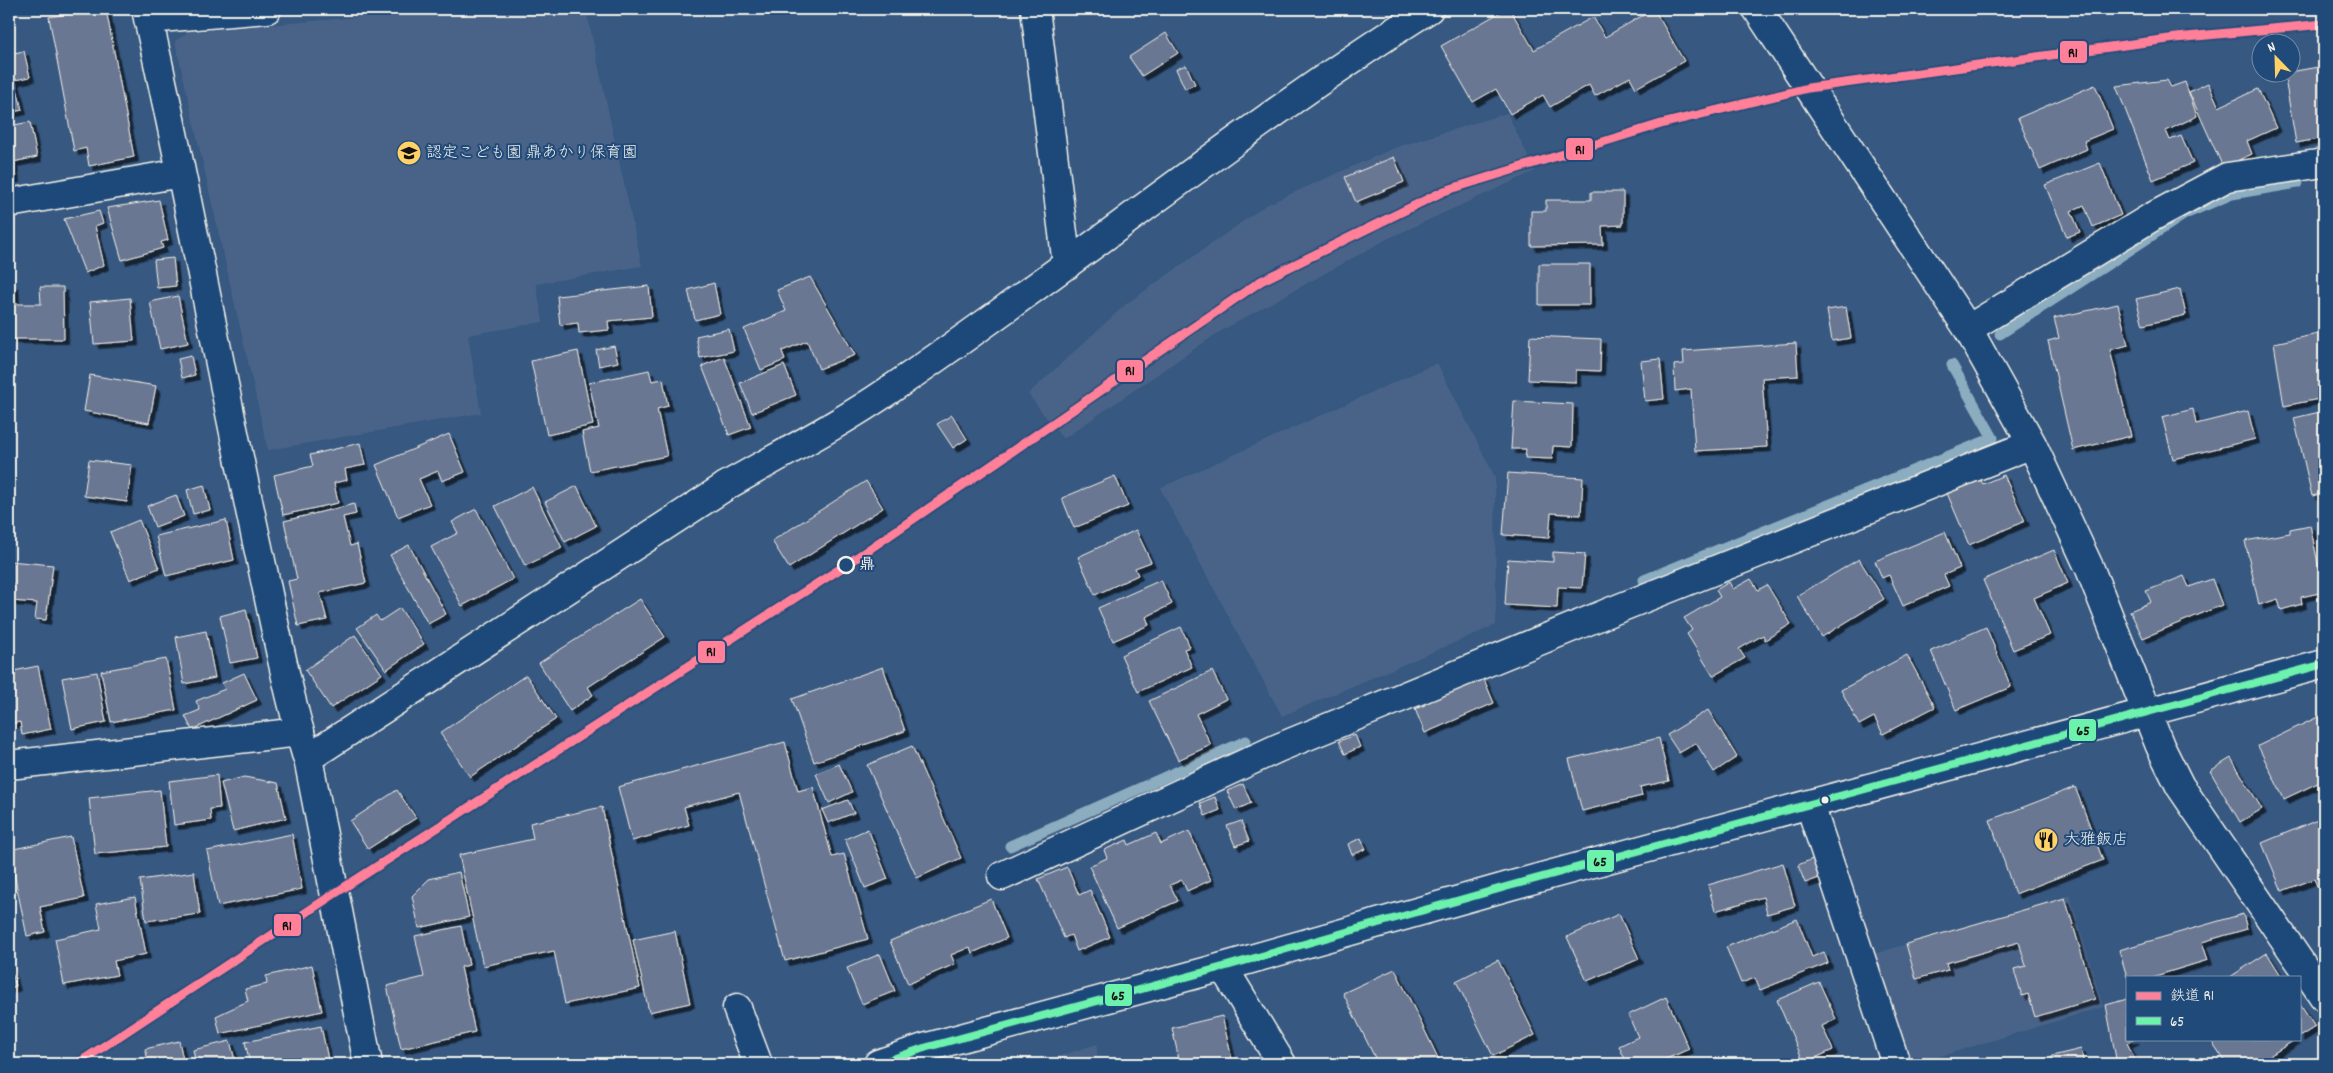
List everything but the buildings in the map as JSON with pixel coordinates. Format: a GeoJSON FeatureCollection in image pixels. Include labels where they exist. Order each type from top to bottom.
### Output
{"type":"FeatureCollection","features":[{"type":"Feature","properties":{"kind":"street"},"geometry":{"type":"LineString","coordinates":[[267,9],[147,14],[237,450],[300,732],[308,758],[368,1064]]}},
{"type":"Feature","properties":{"kind":"street"},"geometry":{"type":"LineString","coordinates":[[1035,9],[1067,265]]}},
{"type":"Feature","properties":{"kind":"street"},"geometry":{"type":"LineString","coordinates":[[308,758],[726,486],[887,392],[1067,265],[1359,54],[1429,9]]}},
{"type":"Feature","properties":{"kind":"street"},"geometry":{"type":"LineString","coordinates":[[1756,9],[1968,329],[2032,444],[2090,570],[2160,746],[2180,786],[2324,997]]}},
{"type":"Feature","properties":{"kind":"street"},"geometry":{"type":"LineString","coordinates":[[1968,329],[2152,217],[2227,177],[2324,163]]}},
{"type":"Feature","properties":{"kind":"street"},"geometry":{"type":"LineString","coordinates":[[9,203],[181,174]]}},
{"type":"Feature","properties":{"kind":"street"},"geometry":{"type":"LineString","coordinates":[[1002,876],[1278,748],[1603,615],[2032,444]]}},
{"type":"Feature","properties":{"kind":"street"},"geometry":{"type":"LineString","coordinates":[[878,1064],[924,1048],[1223,967],[1509,886],[2324,664]]}},
{"type":"Feature","properties":{"kind":"street"},"geometry":{"type":"LineString","coordinates":[[9,765],[300,732]]}},
{"type":"Feature","properties":{"kind":"street"},"geometry":{"type":"LineString","coordinates":[[1810,805],[1896,1064]]}},
{"type":"Feature","properties":{"kind":"street"},"geometry":{"type":"LineString","coordinates":[[1223,967],[1282,1064]]}},
{"type":"Feature","properties":{"kind":"street"},"geometry":{"type":"LineString","coordinates":[[737,1008],[758,1064]]}},
{"type":"Feature","properties":{"kind":"shaded area","name":"認定こども園 鼎あかり保育園"},"geometry":{"type":"Polygon","coordinates":[[[450,9],[586,9],[642,266],[536,284],[543,322],[468,335],[481,413],[268,450],[175,41],[189,32],[450,9]]]}},
{"type":"Feature","properties":{"kind":"shaded area"},"geometry":{"type":"Polygon","coordinates":[[[1507,113],[1535,171],[1387,239],[1219,332],[1063,439],[1028,394],[1125,305],[1266,205],[1394,148],[1507,113]]]}},
{"type":"Feature","properties":{"kind":"shaded area"},"geometry":{"type":"Polygon","coordinates":[[[1437,363],[1495,477],[1496,625],[1282,716],[1160,488],[1437,363]]]}},
{"type":"Feature","properties":{"kind":"shaded area"},"geometry":{"type":"Polygon","coordinates":[[[2070,895],[2103,1007],[1915,1064],[1908,1064],[1874,954],[2070,895]]]}},
{"type":"Feature","properties":{"kind":"shaded area"},"geometry":{"type":"Polygon","coordinates":[[[1097,1044],[1097,1064],[1035,1064],[1097,1044]]]}},
{"type":"Feature","properties":{"kind":"waterway"},"geometry":{"type":"LineString","coordinates":[[2000,334],[2185,214],[2232,194],[2298,183]]}},
{"type":"Feature","properties":{"kind":"waterway"},"geometry":{"type":"LineString","coordinates":[[1644,580],[1993,438],[1952,365]]}},
{"type":"Feature","properties":{"kind":"waterway"},"geometry":{"type":"LineString","coordinates":[[1010,846],[1246,741]]}},
{"type":"Feature","properties":{"kind":"rail line","name":"R1"},"geometry":{"type":"LineString","coordinates":[[77,1064],[334,894],[846,565],[1261,281],[1444,191],[1661,124],[1808,88],[2176,38],[2324,24]]}},
{"type":"Feature","properties":{"kind":"transit line","name":"65"},"geometry":{"type":"LineString","coordinates":[[878,1064],[924,1048],[1223,967],[1509,886],[2324,664]]}},
{"type":"Feature","properties":{"kind":"place","name":"認定こども園 鼎あかり保育園"},"geometry":{"type":"Point","coordinates":[409,153]}},
{"type":"Feature","properties":{"kind":"place","name":"鼎"},"geometry":{"type":"Point","coordinates":[846,565]}},
{"type":"Feature","properties":{"kind":"place","name":"大雅飯店"},"geometry":{"type":"Point","coordinates":[2046,840]}}]}
